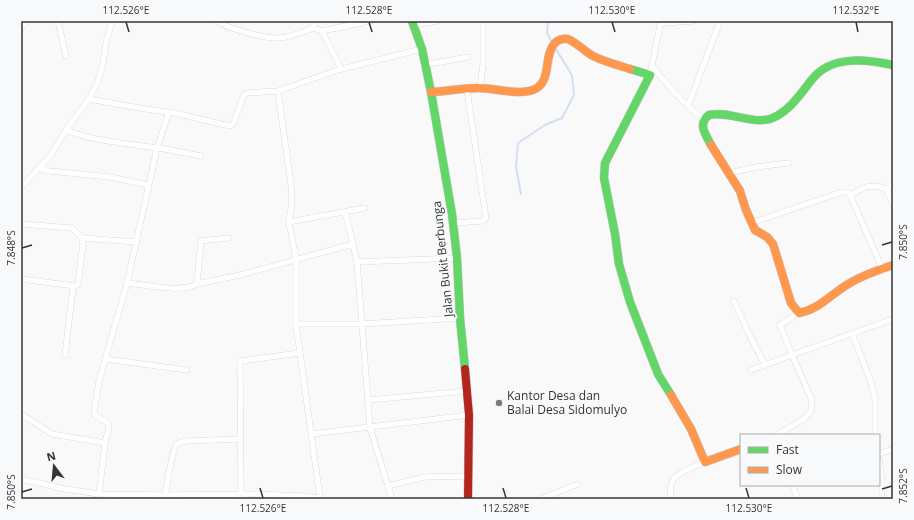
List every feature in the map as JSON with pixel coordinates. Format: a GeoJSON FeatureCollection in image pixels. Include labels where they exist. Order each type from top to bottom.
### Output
{"type":"FeatureCollection","features":[{"type":"Feature","properties":{"kind":"street"},"geometry":{"type":"LineString","coordinates":[[21,28],[27,21]]}},
{"type":"Feature","properties":{"kind":"street"},"geometry":{"type":"LineString","coordinates":[[58,21],[66,56]]}},
{"type":"Feature","properties":{"kind":"street"},"geometry":{"type":"LineString","coordinates":[[21,187],[51,155],[66,130],[89,99],[98,81],[112,21]]}},
{"type":"Feature","properties":{"kind":"street"},"geometry":{"type":"LineString","coordinates":[[217,21],[226,27],[272,38],[296,34],[313,28],[322,31],[370,21]]}},
{"type":"Feature","properties":{"kind":"street"},"geometry":{"type":"LineString","coordinates":[[313,28],[316,21]]}},
{"type":"Feature","properties":{"kind":"street"},"geometry":{"type":"LineString","coordinates":[[412,23],[438,21]]}},
{"type":"Feature","properties":{"kind":"street"},"geometry":{"type":"LineString","coordinates":[[480,88],[483,21]]}},
{"type":"Feature","properties":{"kind":"street"},"geometry":{"type":"LineString","coordinates":[[693,21],[662,22],[660,25],[651,71],[605,163],[604,178],[615,234],[619,264],[630,302],[658,374],[691,429],[705,462]]}},
{"type":"Feature","properties":{"kind":"street"},"geometry":{"type":"LineString","coordinates":[[688,106],[720,21]]}},
{"type":"Feature","properties":{"kind":"street","name":"Jalan Bukit Berbunga"},"geometry":{"type":"LineString","coordinates":[[412,23],[422,49],[453,223],[469,415],[468,499]]}},
{"type":"Feature","properties":{"kind":"street"},"geometry":{"type":"LineString","coordinates":[[322,31],[341,69]]}},
{"type":"Feature","properties":{"kind":"street"},"geometry":{"type":"LineString","coordinates":[[430,92],[480,88],[505,91],[526,91],[538,88],[543,81],[553,46],[562,40],[567,39],[592,55],[607,62],[651,71],[704,119]]}},
{"type":"Feature","properties":{"kind":"street"},"geometry":{"type":"LineString","coordinates":[[89,99],[169,112],[230,126],[233,124],[245,94],[251,92],[278,91],[341,69],[422,49]]}},
{"type":"Feature","properties":{"kind":"street"},"geometry":{"type":"LineString","coordinates":[[424,65],[468,57]]}},
{"type":"Feature","properties":{"kind":"street"},"geometry":{"type":"LineString","coordinates":[[799,313],[792,303],[773,244],[767,237],[755,230],[751,223],[740,191],[730,173],[716,154],[702,124],[704,119],[712,114],[758,120],[770,119],[786,110],[799,97],[818,73],[832,65],[844,62],[856,62],[884,63],[893,66]]}},
{"type":"Feature","properties":{"kind":"street"},"geometry":{"type":"LineString","coordinates":[[453,223],[483,220],[486,218],[467,90]]}},
{"type":"Feature","properties":{"kind":"street"},"geometry":{"type":"LineString","coordinates":[[21,479],[65,489],[100,494],[241,494],[274,497],[306,496],[321,499],[296,324],[296,259],[289,222],[292,202],[291,185],[278,91]]}},
{"type":"Feature","properties":{"kind":"street"},"geometry":{"type":"LineString","coordinates":[[100,494],[105,443],[109,427],[108,423],[96,416],[94,413],[99,381],[127,283],[157,148],[169,112]]}},
{"type":"Feature","properties":{"kind":"street"},"geometry":{"type":"LineString","coordinates":[[66,130],[108,142],[157,148],[201,156]]}},
{"type":"Feature","properties":{"kind":"street"},"geometry":{"type":"LineString","coordinates":[[730,173],[756,167],[788,163]]}},
{"type":"Feature","properties":{"kind":"street"},"geometry":{"type":"LineString","coordinates":[[39,168],[49,171],[110,177],[148,185]]}},
{"type":"Feature","properties":{"kind":"street"},"geometry":{"type":"LineString","coordinates":[[850,195],[868,186],[875,185],[886,189],[893,204]]}},
{"type":"Feature","properties":{"kind":"street"},"geometry":{"type":"LineString","coordinates":[[886,189],[893,185]]}},
{"type":"Feature","properties":{"kind":"street"},"geometry":{"type":"LineString","coordinates":[[751,223],[842,192],[847,192],[850,195],[882,268]]}},
{"type":"Feature","properties":{"kind":"street"},"geometry":{"type":"LineString","coordinates":[[289,222],[365,208]]}},
{"type":"Feature","properties":{"kind":"street"},"geometry":{"type":"LineString","coordinates":[[345,212],[357,262],[370,428],[392,499]]}},
{"type":"Feature","properties":{"kind":"street"},"geometry":{"type":"LineString","coordinates":[[21,224],[74,229],[82,238],[84,244],[78,284],[73,287],[21,279]]}},
{"type":"Feature","properties":{"kind":"street"},"geometry":{"type":"LineString","coordinates":[[82,238],[137,242]]}},
{"type":"Feature","properties":{"kind":"street"},"geometry":{"type":"LineString","coordinates":[[197,284],[201,242],[228,238]]}},
{"type":"Feature","properties":{"kind":"street"},"geometry":{"type":"LineString","coordinates":[[127,283],[178,288],[193,286],[244,274],[353,244]]}},
{"type":"Feature","properties":{"kind":"street"},"geometry":{"type":"LineString","coordinates":[[357,262],[457,258]]}},
{"type":"Feature","properties":{"kind":"street"},"geometry":{"type":"LineString","coordinates":[[779,434],[804,419],[812,407],[811,398],[780,325],[799,313],[817,307],[850,282],[882,268],[893,266]]}},
{"type":"Feature","properties":{"kind":"street"},"geometry":{"type":"LineString","coordinates":[[66,355],[73,287]]}},
{"type":"Feature","properties":{"kind":"street"},"geometry":{"type":"LineString","coordinates":[[734,301],[765,365]]}},
{"type":"Feature","properties":{"kind":"street"},"geometry":{"type":"LineString","coordinates":[[296,324],[362,324],[460,318]]}},
{"type":"Feature","properties":{"kind":"street"},"geometry":{"type":"LineString","coordinates":[[751,370],[893,319]]}},
{"type":"Feature","properties":{"kind":"street"},"geometry":{"type":"LineString","coordinates":[[852,333],[871,382],[875,399],[875,434]]}},
{"type":"Feature","properties":{"kind":"street"},"geometry":{"type":"LineString","coordinates":[[241,494],[240,361],[300,352]]}},
{"type":"Feature","properties":{"kind":"street"},"geometry":{"type":"LineString","coordinates":[[105,359],[187,370]]}},
{"type":"Feature","properties":{"kind":"street"},"geometry":{"type":"LineString","coordinates":[[368,400],[467,391]]}},
{"type":"Feature","properties":{"kind":"street"},"geometry":{"type":"LineString","coordinates":[[21,414],[52,434],[105,443]]}},
{"type":"Feature","properties":{"kind":"street"},"geometry":{"type":"LineString","coordinates":[[312,434],[469,415]]}},
{"type":"Feature","properties":{"kind":"street"},"geometry":{"type":"LineString","coordinates":[[165,495],[175,445],[178,443],[195,440],[240,439]]}},
{"type":"Feature","properties":{"kind":"street"},"geometry":{"type":"LineString","coordinates":[[671,499],[672,482],[685,470],[740,449]]}},
{"type":"Feature","properties":{"kind":"street"},"geometry":{"type":"LineString","coordinates":[[880,454],[893,449]]}},
{"type":"Feature","properties":{"kind":"street"},"geometry":{"type":"LineString","coordinates":[[880,466],[882,499]]}},
{"type":"Feature","properties":{"kind":"street"},"geometry":{"type":"LineString","coordinates":[[388,486],[425,477],[468,476]]}},
{"type":"Feature","properties":{"kind":"street"},"geometry":{"type":"LineString","coordinates":[[540,499],[578,484]]}},
{"type":"Feature","properties":{"kind":"street"},"geometry":{"type":"LineString","coordinates":[[792,486],[798,499]]}},
{"type":"Feature","properties":{"kind":"waterway"},"geometry":{"type":"LineString","coordinates":[[548,21],[547,33],[552,42]]}},
{"type":"Feature","properties":{"kind":"waterway"},"geometry":{"type":"LineString","coordinates":[[521,194],[516,167],[518,143],[545,125],[562,118],[574,95],[572,75],[555,48]]}},
{"type":"Feature","properties":{"kind":"traffic: fast"},"geometry":{"type":"LineString","coordinates":[[412,21],[422,49],[431,92],[452,214],[457,258],[460,318],[465,369]]}},
{"type":"Feature","properties":{"kind":"traffic: fast"},"geometry":{"type":"LineString","coordinates":[[711,145],[703,126],[705,118],[709,115],[717,114],[755,120],[770,119],[779,115],[786,109],[816,75],[833,64],[863,61],[893,65]]}},
{"type":"Feature","properties":{"kind":"traffic: fast"},"geometry":{"type":"LineString","coordinates":[[630,69],[650,75],[605,163],[604,178],[615,234],[619,264],[630,302],[658,374],[671,395]]}},
{"type":"Feature","properties":{"kind":"traffic: slow"},"geometry":{"type":"LineString","coordinates":[[431,92],[467,88],[485,88],[516,92],[531,91],[537,88],[544,79],[549,55],[554,44],[558,40],[564,39],[571,40],[598,58],[630,69]]}},
{"type":"Feature","properties":{"kind":"traffic: slow"},"geometry":{"type":"LineString","coordinates":[[711,145],[740,191],[746,210],[755,230],[767,237],[773,244],[791,303],[799,313],[820,304],[860,278],[893,265]]}},
{"type":"Feature","properties":{"kind":"traffic: slow"},"geometry":{"type":"LineString","coordinates":[[671,395],[691,429],[705,462],[740,449]]}},
{"type":"Feature","properties":{"kind":"traffic: jam"},"geometry":{"type":"LineString","coordinates":[[465,369],[469,415],[468,499]]}},
{"type":"Feature","properties":{"kind":"place","name":"Kantor Desa dan Balai Desa Sidomulyo"},"geometry":{"type":"Point","coordinates":[499,403]}}]}
